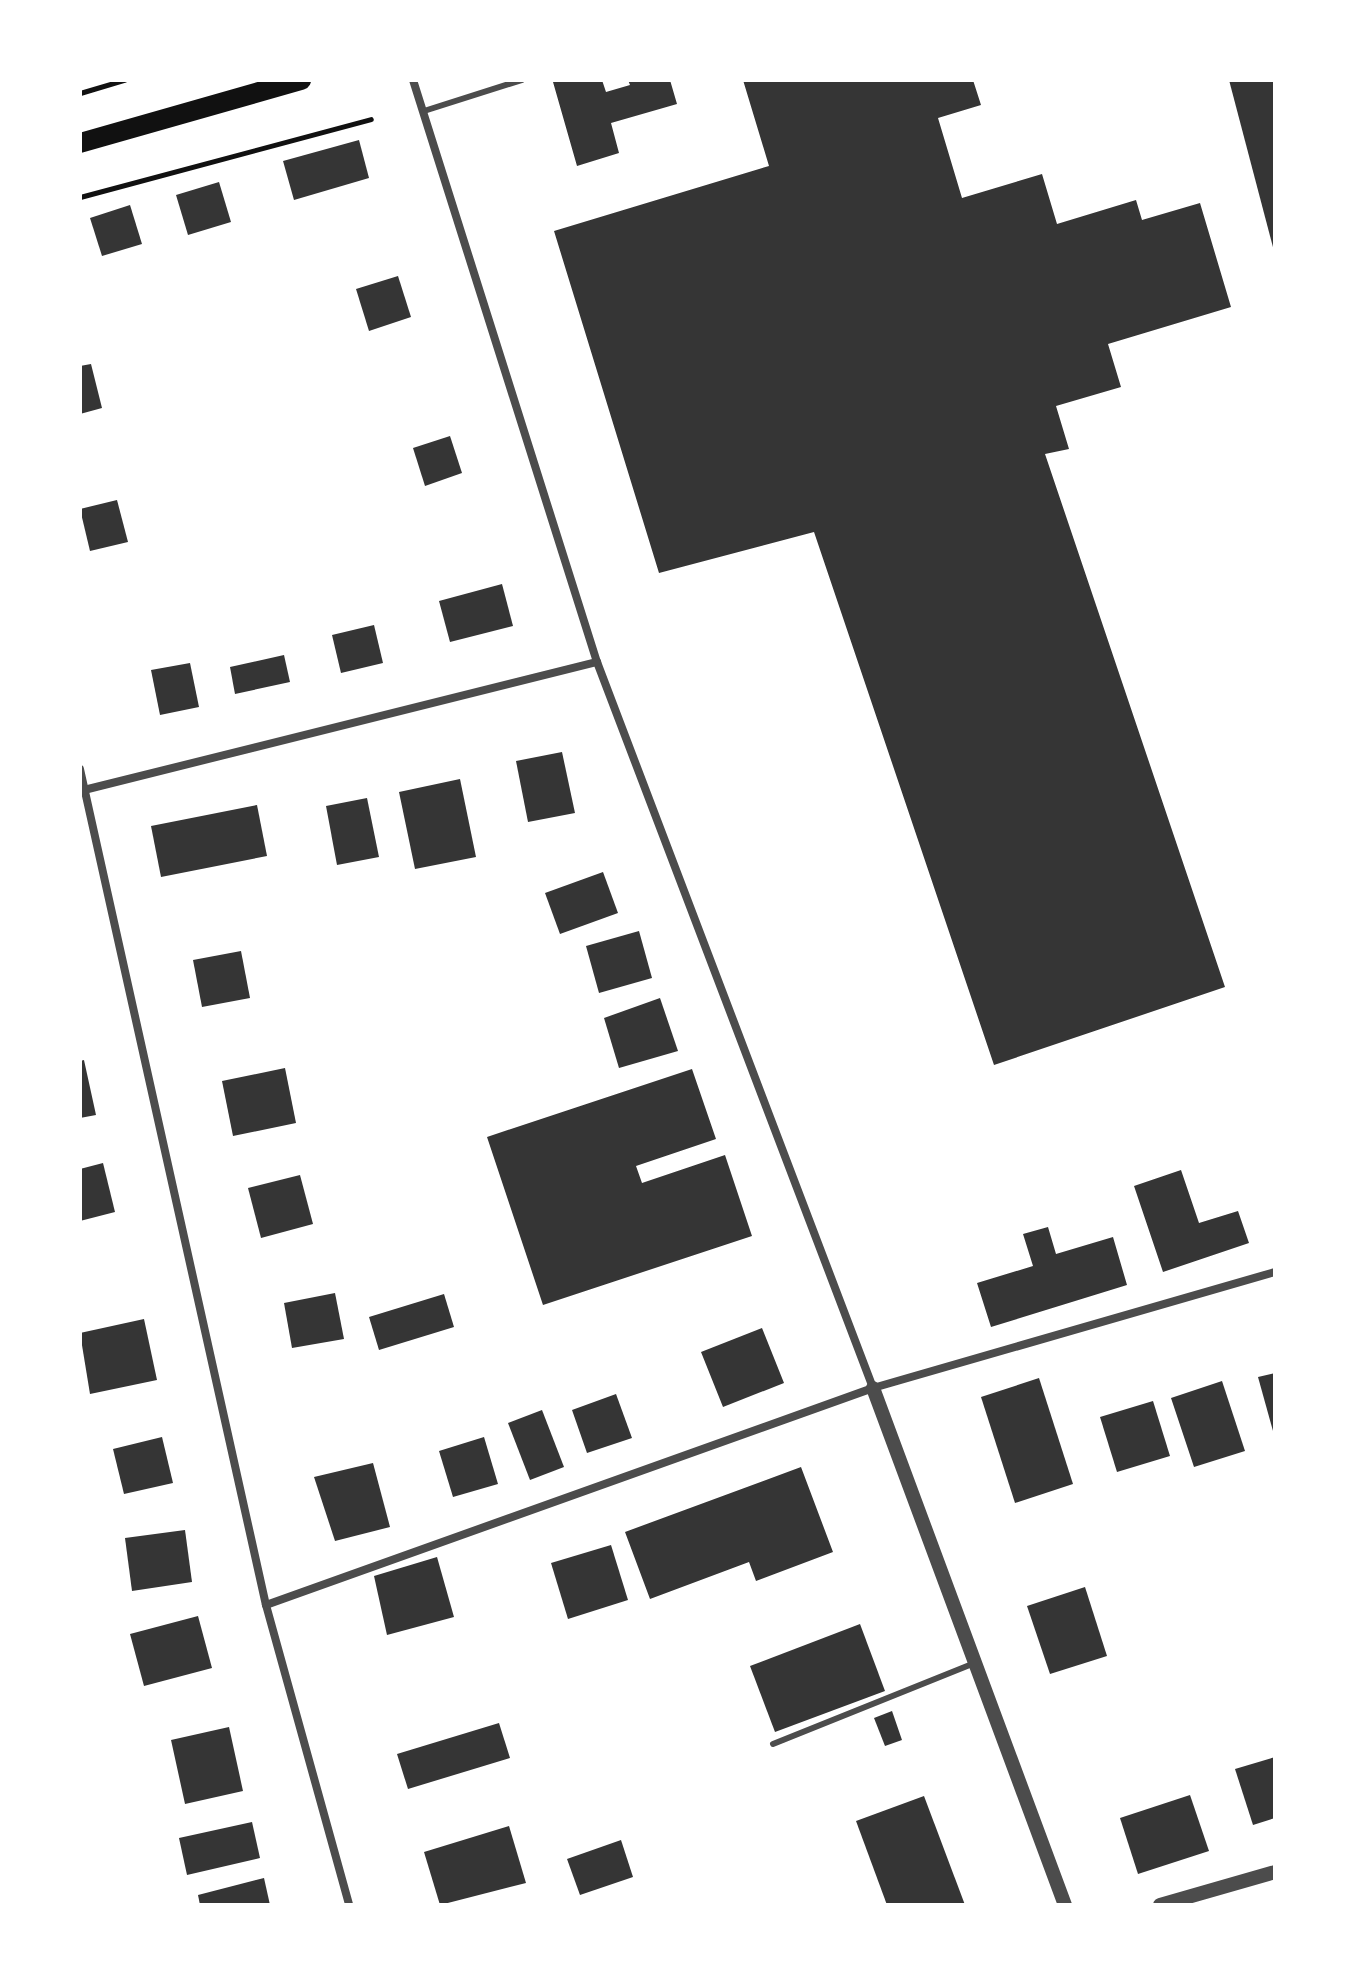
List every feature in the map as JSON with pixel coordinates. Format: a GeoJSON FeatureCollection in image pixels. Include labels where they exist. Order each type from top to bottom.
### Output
{"type":"FeatureCollection","features":[{"type":"Feature","properties":{"kind":"main road"},"geometry":{"type":"LineString","coordinates":[[80,143],[301,80]]}},
{"type":"Feature","properties":{"kind":"street"},"geometry":{"type":"LineString","coordinates":[[413,80],[597,662],[873,1388],[1065,1905]]}},
{"type":"Feature","properties":{"kind":"street"},"geometry":{"type":"LineString","coordinates":[[83,791],[597,662]]}},
{"type":"Feature","properties":{"kind":"street"},"geometry":{"type":"LineString","coordinates":[[80,769],[266,1605],[349,1905]]}},
{"type":"Feature","properties":{"kind":"street"},"geometry":{"type":"LineString","coordinates":[[266,1605],[873,1388],[1275,1272]]}},
{"type":"Feature","properties":{"kind":"street"},"geometry":{"type":"LineString","coordinates":[[1160,1905],[1275,1872]]}},
{"type":"Feature","properties":{"kind":"lane"},"geometry":{"type":"LineString","coordinates":[[424,111],[522,80]]}},
{"type":"Feature","properties":{"kind":"lane"},"geometry":{"type":"LineString","coordinates":[[773,1744],[975,1663]]}},
{"type":"Feature","properties":{"kind":"path"},"geometry":{"type":"LineString","coordinates":[[80,93],[124,80]]}},
{"type":"Feature","properties":{"kind":"path"},"geometry":{"type":"LineString","coordinates":[[80,197],[371,119]]}},
{"type":"Feature","properties":{"kind":"building"},"geometry":{"type":"Polygon","coordinates":[[[602,80],[606,92],[630,85],[628,80],[670,80],[677,104],[611,123],[619,153],[577,166],[553,82],[602,80]]]}},
{"type":"Feature","properties":{"kind":"building"},"geometry":{"type":"Polygon","coordinates":[[[743,80],[973,80],[981,105],[938,118],[962,198],[1042,174],[1057,224],[1136,200],[1142,220],[1200,203],[1231,307],[1108,344],[1121,387],[1056,406],[1069,449],[1045,454],[1225,987],[994,1065],[814,532],[659,573],[554,231],[769,166],[743,80]]]}},
{"type":"Feature","properties":{"kind":"building"},"geometry":{"type":"Polygon","coordinates":[[[1229,80],[1275,80],[1275,251],[1274,251],[1229,80]]]}},
{"type":"Feature","properties":{"kind":"building"},"geometry":{"type":"Polygon","coordinates":[[[359,140],[369,178],[294,200],[283,161],[359,140]]]}},
{"type":"Feature","properties":{"kind":"building"},"geometry":{"type":"Polygon","coordinates":[[[219,182],[231,222],[188,235],[176,195],[219,182]]]}},
{"type":"Feature","properties":{"kind":"building"},"geometry":{"type":"Polygon","coordinates":[[[130,205],[142,244],[102,256],[90,218],[130,205]]]}},
{"type":"Feature","properties":{"kind":"building"},"geometry":{"type":"Polygon","coordinates":[[[398,276],[411,317],[369,331],[356,289],[398,276]]]}},
{"type":"Feature","properties":{"kind":"building"},"geometry":{"type":"Polygon","coordinates":[[[91,364],[102,408],[80,414],[80,366],[91,364]]]}},
{"type":"Feature","properties":{"kind":"building"},"geometry":{"type":"Polygon","coordinates":[[[450,436],[462,473],[425,486],[413,448],[450,436]]]}},
{"type":"Feature","properties":{"kind":"building"},"geometry":{"type":"Polygon","coordinates":[[[117,500],[128,542],[90,551],[80,509],[117,500]]]}},
{"type":"Feature","properties":{"kind":"building"},"geometry":{"type":"Polygon","coordinates":[[[502,584],[513,626],[450,642],[439,601],[502,584]]]}},
{"type":"Feature","properties":{"kind":"building"},"geometry":{"type":"Polygon","coordinates":[[[374,625],[383,663],[341,673],[332,635],[374,625]]]}},
{"type":"Feature","properties":{"kind":"building"},"geometry":{"type":"Polygon","coordinates":[[[284,655],[290,682],[235,694],[230,667],[284,655]]]}},
{"type":"Feature","properties":{"kind":"building"},"geometry":{"type":"Polygon","coordinates":[[[190,663],[199,707],[160,715],[151,670],[190,663]]]}},
{"type":"Feature","properties":{"kind":"building"},"geometry":{"type":"Polygon","coordinates":[[[562,752],[575,813],[528,822],[516,761],[562,752]]]}},
{"type":"Feature","properties":{"kind":"building"},"geometry":{"type":"Polygon","coordinates":[[[460,779],[476,857],[415,869],[399,792],[460,779]]]}},
{"type":"Feature","properties":{"kind":"building"},"geometry":{"type":"Polygon","coordinates":[[[367,798],[379,857],[337,865],[326,806],[367,798]]]}},
{"type":"Feature","properties":{"kind":"building"},"geometry":{"type":"Polygon","coordinates":[[[257,805],[267,856],[161,877],[151,826],[257,805]]]}},
{"type":"Feature","properties":{"kind":"building"},"geometry":{"type":"Polygon","coordinates":[[[603,872],[618,913],[560,934],[545,893],[603,872]]]}},
{"type":"Feature","properties":{"kind":"building"},"geometry":{"type":"Polygon","coordinates":[[[639,931],[652,978],[599,993],[586,946],[639,931]]]}},
{"type":"Feature","properties":{"kind":"building"},"geometry":{"type":"Polygon","coordinates":[[[241,951],[250,998],[202,1007],[193,960],[241,951]]]}},
{"type":"Feature","properties":{"kind":"building"},"geometry":{"type":"Polygon","coordinates":[[[660,998],[678,1051],[619,1068],[604,1018],[660,998]]]}},
{"type":"Feature","properties":{"kind":"building"},"geometry":{"type":"Polygon","coordinates":[[[84,1060],[96,1115],[80,1118],[80,1061],[84,1060]]]}},
{"type":"Feature","properties":{"kind":"building"},"geometry":{"type":"Polygon","coordinates":[[[285,1068],[296,1123],[233,1136],[222,1081],[285,1068]]]}},
{"type":"Feature","properties":{"kind":"building"},"geometry":{"type":"Polygon","coordinates":[[[692,1069],[716,1139],[636,1166],[642,1183],[725,1155],[752,1236],[543,1305],[487,1137],[692,1069]]]}},
{"type":"Feature","properties":{"kind":"building"},"geometry":{"type":"Polygon","coordinates":[[[103,1163],[115,1212],[80,1221],[80,1169],[103,1163]]]}},
{"type":"Feature","properties":{"kind":"building"},"geometry":{"type":"Polygon","coordinates":[[[1181,1170],[1199,1223],[1238,1211],[1249,1243],[1163,1272],[1134,1186],[1181,1170]]]}},
{"type":"Feature","properties":{"kind":"building"},"geometry":{"type":"Polygon","coordinates":[[[300,1175],[313,1224],[261,1238],[248,1188],[300,1175]]]}},
{"type":"Feature","properties":{"kind":"building"},"geometry":{"type":"Polygon","coordinates":[[[1048,1227],[1056,1254],[1113,1237],[1127,1285],[991,1327],[977,1283],[1033,1266],[1023,1234],[1048,1227]]]}},
{"type":"Feature","properties":{"kind":"building"},"geometry":{"type":"Polygon","coordinates":[[[335,1293],[344,1339],[292,1348],[284,1303],[335,1293]]]}},
{"type":"Feature","properties":{"kind":"building"},"geometry":{"type":"Polygon","coordinates":[[[444,1294],[454,1327],[379,1350],[369,1317],[444,1294]]]}},
{"type":"Feature","properties":{"kind":"building"},"geometry":{"type":"Polygon","coordinates":[[[144,1319],[157,1380],[90,1394],[80,1333],[144,1319]]]}},
{"type":"Feature","properties":{"kind":"building"},"geometry":{"type":"Polygon","coordinates":[[[762,1328],[784,1383],[723,1407],[701,1352],[762,1328]]]}},
{"type":"Feature","properties":{"kind":"building"},"geometry":{"type":"Polygon","coordinates":[[[1275,1373],[1275,1430],[1273,1431],[1258,1377],[1275,1373]]]}},
{"type":"Feature","properties":{"kind":"building"},"geometry":{"type":"Polygon","coordinates":[[[1039,1378],[1073,1484],[1015,1503],[981,1397],[1039,1378]]]}},
{"type":"Feature","properties":{"kind":"building"},"geometry":{"type":"Polygon","coordinates":[[[1222,1381],[1245,1451],[1194,1467],[1171,1398],[1222,1381]]]}},
{"type":"Feature","properties":{"kind":"building"},"geometry":{"type":"Polygon","coordinates":[[[616,1394],[632,1438],[587,1453],[572,1410],[616,1394]]]}},
{"type":"Feature","properties":{"kind":"building"},"geometry":{"type":"Polygon","coordinates":[[[1153,1401],[1170,1456],[1117,1472],[1100,1417],[1153,1401]]]}},
{"type":"Feature","properties":{"kind":"building"},"geometry":{"type":"Polygon","coordinates":[[[542,1410],[564,1467],[530,1480],[508,1423],[542,1410]]]}},
{"type":"Feature","properties":{"kind":"building"},"geometry":{"type":"Polygon","coordinates":[[[162,1437],[173,1483],[124,1494],[113,1449],[162,1437]]]}},
{"type":"Feature","properties":{"kind":"building"},"geometry":{"type":"Polygon","coordinates":[[[484,1437],[498,1484],[453,1497],[439,1451],[484,1437]]]}},
{"type":"Feature","properties":{"kind":"building"},"geometry":{"type":"Polygon","coordinates":[[[373,1463],[390,1527],[335,1541],[314,1477],[373,1463]]]}},
{"type":"Feature","properties":{"kind":"building"},"geometry":{"type":"Polygon","coordinates":[[[801,1467],[833,1552],[756,1581],[749,1562],[650,1599],[625,1532],[801,1467]]]}},
{"type":"Feature","properties":{"kind":"building"},"geometry":{"type":"Polygon","coordinates":[[[185,1530],[192,1582],[132,1591],[125,1538],[185,1530]]]}},
{"type":"Feature","properties":{"kind":"building"},"geometry":{"type":"Polygon","coordinates":[[[611,1545],[628,1600],[568,1619],[551,1563],[611,1545]]]}},
{"type":"Feature","properties":{"kind":"building"},"geometry":{"type":"Polygon","coordinates":[[[437,1557],[454,1617],[387,1635],[374,1576],[437,1557]]]}},
{"type":"Feature","properties":{"kind":"building"},"geometry":{"type":"Polygon","coordinates":[[[1085,1587],[1107,1656],[1050,1674],[1027,1606],[1085,1587]]]}},
{"type":"Feature","properties":{"kind":"building"},"geometry":{"type":"Polygon","coordinates":[[[198,1616],[212,1668],[144,1686],[130,1634],[198,1616]]]}},
{"type":"Feature","properties":{"kind":"building"},"geometry":{"type":"Polygon","coordinates":[[[860,1624],[885,1691],[775,1732],[750,1666],[860,1624]]]}},
{"type":"Feature","properties":{"kind":"building"},"geometry":{"type":"Polygon","coordinates":[[[892,1711],[902,1740],[885,1746],[874,1718],[892,1711]]]}},
{"type":"Feature","properties":{"kind":"building"},"geometry":{"type":"Polygon","coordinates":[[[499,1723],[510,1758],[408,1789],[397,1754],[499,1723]]]}},
{"type":"Feature","properties":{"kind":"building"},"geometry":{"type":"Polygon","coordinates":[[[229,1727],[243,1791],[185,1804],[171,1740],[229,1727]]]}},
{"type":"Feature","properties":{"kind":"building"},"geometry":{"type":"Polygon","coordinates":[[[1275,1757],[1275,1818],[1253,1825],[1235,1769],[1275,1757]]]}},
{"type":"Feature","properties":{"kind":"building"},"geometry":{"type":"Polygon","coordinates":[[[1190,1795],[1209,1851],[1138,1874],[1120,1818],[1190,1795]]]}},
{"type":"Feature","properties":{"kind":"building"},"geometry":{"type":"Polygon","coordinates":[[[924,1796],[965,1905],[887,1905],[856,1821],[924,1796]]]}},
{"type":"Feature","properties":{"kind":"building"},"geometry":{"type":"Polygon","coordinates":[[[252,1822],[260,1858],[187,1875],[179,1838],[252,1822]]]}},
{"type":"Feature","properties":{"kind":"building"},"geometry":{"type":"Polygon","coordinates":[[[509,1826],[526,1883],[440,1905],[424,1852],[509,1826]]]}},
{"type":"Feature","properties":{"kind":"building"},"geometry":{"type":"Polygon","coordinates":[[[621,1840],[633,1877],[580,1895],[567,1859],[621,1840]]]}},
{"type":"Feature","properties":{"kind":"building"},"geometry":{"type":"Polygon","coordinates":[[[264,1878],[270,1905],[200,1905],[198,1895],[264,1878]]]}}]}
